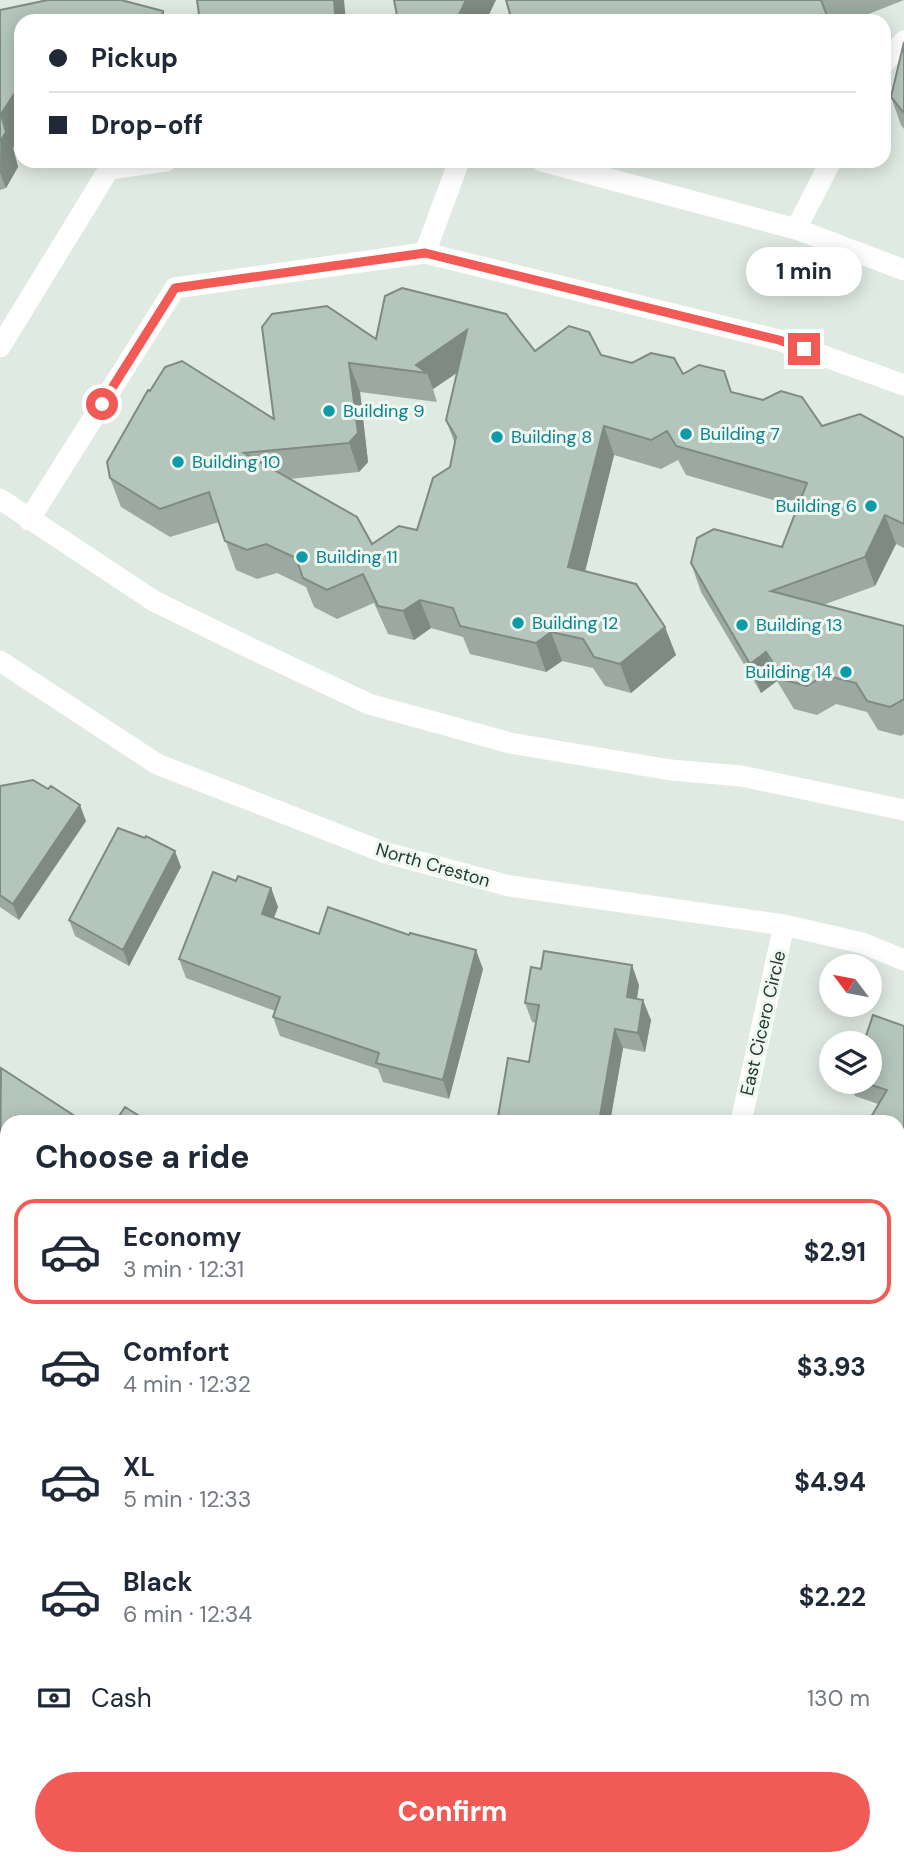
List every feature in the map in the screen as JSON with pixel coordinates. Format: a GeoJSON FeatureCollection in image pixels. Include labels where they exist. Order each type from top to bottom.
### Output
{"type":"FeatureCollection","features":[{"type":"Feature","properties":{"kind":"street"},"geometry":{"type":"LineString","coordinates":[[891,55],[904,41]]}},
{"type":"Feature","properties":{"kind":"street"},"geometry":{"type":"LineString","coordinates":[[0,347],[109,169],[116,168]]}},
{"type":"Feature","properties":{"kind":"street"},"geometry":{"type":"LineString","coordinates":[[425,253],[456,168]]}},
{"type":"Feature","properties":{"kind":"street"},"geometry":{"type":"LineString","coordinates":[[568,168],[796,229],[904,270]]}},
{"type":"Feature","properties":{"kind":"street"},"geometry":{"type":"LineString","coordinates":[[796,229],[827,168]]}},
{"type":"Feature","properties":{"kind":"street"},"geometry":{"type":"LineString","coordinates":[[29,520],[175,288],[425,253],[779,340],[904,385]]}},
{"type":"Feature","properties":{"kind":"street"},"geometry":{"type":"LineString","coordinates":[[0,499],[155,601],[369,704],[510,743],[671,770],[741,776],[904,810]]}},
{"type":"Feature","properties":{"kind":"street","name":"North Creston"},"geometry":{"type":"LineString","coordinates":[[0,661],[157,764],[383,852],[510,886],[784,925],[862,943],[904,960]]}},
{"type":"Feature","properties":{"kind":"street","name":"East Cicero Circle"},"geometry":{"type":"LineString","coordinates":[[743,1115],[784,925]]}},
{"type":"Feature","properties":{"kind":"building"},"geometry":{"type":"Polygon","coordinates":[[[48,0],[121,0],[163,11],[162,14],[14,14],[14,94],[1,114],[6,132],[0,142],[0,10],[48,0]]]}},
{"type":"Feature","properties":{"kind":"building"},"geometry":{"type":"Polygon","coordinates":[[[197,0],[334,0],[335,14],[199,14],[197,0]]]}},
{"type":"Feature","properties":{"kind":"building"},"geometry":{"type":"Polygon","coordinates":[[[394,0],[466,0],[459,14],[397,14],[394,0]]]}},
{"type":"Feature","properties":{"kind":"building"},"geometry":{"type":"Polygon","coordinates":[[[506,0],[821,0],[826,14],[510,14],[506,0]]]}},
{"type":"Feature","properties":{"kind":"building"},"geometry":{"type":"Polygon","coordinates":[[[904,42],[904,113],[891,97],[904,42]]]}},
{"type":"Feature","properties":{"kind":"building"},"geometry":{"type":"Polygon","coordinates":[[[402,288],[506,314],[535,351],[569,326],[589,332],[601,355],[632,363],[651,353],[674,358],[683,374],[699,365],[724,371],[731,392],[763,400],[781,391],[802,397],[822,426],[860,414],[904,438],[904,524],[885,515],[865,557],[771,591],[904,626],[904,699],[890,707],[867,701],[856,683],[825,675],[807,686],[784,680],[766,652],[750,664],[691,563],[697,538],[714,529],[782,547],[807,483],[676,446],[667,431],[651,440],[604,426],[568,567],[636,584],[665,627],[620,664],[594,657],[583,639],[551,632],[536,643],[460,626],[453,608],[420,600],[403,611],[378,606],[363,574],[327,590],[303,578],[296,558],[266,544],[247,550],[225,541],[209,492],[160,509],[110,478],[107,462],[148,390],[150,391],[165,367],[182,361],[274,419],[262,327],[272,314],[327,306],[376,339],[385,296],[402,288]],[[467,330],[416,365],[427,373],[349,363],[358,433],[349,443],[244,453],[357,517],[372,544],[399,526],[417,530],[433,478],[450,467],[456,437],[446,420],[467,330]]]}},
{"type":"Feature","properties":{"kind":"building"},"geometry":{"type":"Polygon","coordinates":[[[33,780],[48,789],[51,786],[80,805],[13,904],[0,895],[0,786],[33,780]]]}},
{"type":"Feature","properties":{"kind":"building"},"geometry":{"type":"Polygon","coordinates":[[[118,828],[145,838],[146,836],[175,851],[123,950],[69,920],[118,828]]]}},
{"type":"Feature","properties":{"kind":"building"},"geometry":{"type":"Polygon","coordinates":[[[213,872],[236,881],[238,876],[271,888],[262,914],[319,934],[328,907],[409,935],[410,933],[476,950],[443,1080],[376,1063],[379,1053],[273,1017],[280,997],[179,959],[213,872]]]}},
{"type":"Feature","properties":{"kind":"building"},"geometry":{"type":"Polygon","coordinates":[[[544,951],[632,965],[627,997],[643,1000],[638,1033],[615,1029],[600,1115],[498,1115],[508,1058],[529,1062],[539,1005],[525,1003],[531,967],[541,969],[544,951]]]}},
{"type":"Feature","properties":{"kind":"building"},"geometry":{"type":"Polygon","coordinates":[[[872,1017],[904,1026],[904,1115],[872,1115],[887,1090],[882,1088],[882,1031],[868,1031],[872,1017]]]}},
{"type":"Feature","properties":{"kind":"building"},"geometry":{"type":"Polygon","coordinates":[[[1,1068],[73,1115],[1,1115],[1,1068]]]}},
{"type":"Feature","properties":{"kind":"building"},"geometry":{"type":"Polygon","coordinates":[[[125,1107],[138,1115],[120,1115],[125,1107]]]}},
{"type":"Feature","properties":{"kind":"place","name":"Building 9"},"geometry":{"type":"Point","coordinates":[329,411]}},
{"type":"Feature","properties":{"kind":"place","name":"Building 7"},"geometry":{"type":"Point","coordinates":[686,434]}},
{"type":"Feature","properties":{"kind":"place","name":"Building 8"},"geometry":{"type":"Point","coordinates":[497,437]}},
{"type":"Feature","properties":{"kind":"place","name":"Building 10"},"geometry":{"type":"Point","coordinates":[178,462]}},
{"type":"Feature","properties":{"kind":"place","name":"Building 6"},"geometry":{"type":"Point","coordinates":[871,506]}},
{"type":"Feature","properties":{"kind":"place","name":"Building 11"},"geometry":{"type":"Point","coordinates":[302,557]}},
{"type":"Feature","properties":{"kind":"place","name":"Building 12"},"geometry":{"type":"Point","coordinates":[518,623]}},
{"type":"Feature","properties":{"kind":"place","name":"Building 13"},"geometry":{"type":"Point","coordinates":[742,625]}},
{"type":"Feature","properties":{"kind":"place","name":"Building 14"},"geometry":{"type":"Point","coordinates":[846,672]}},
{"type":"Feature","properties":{"kind":"route"},"geometry":{"type":"LineString","coordinates":[[102,404],[175,288],[425,253],[779,340],[804,349]]}}]}
